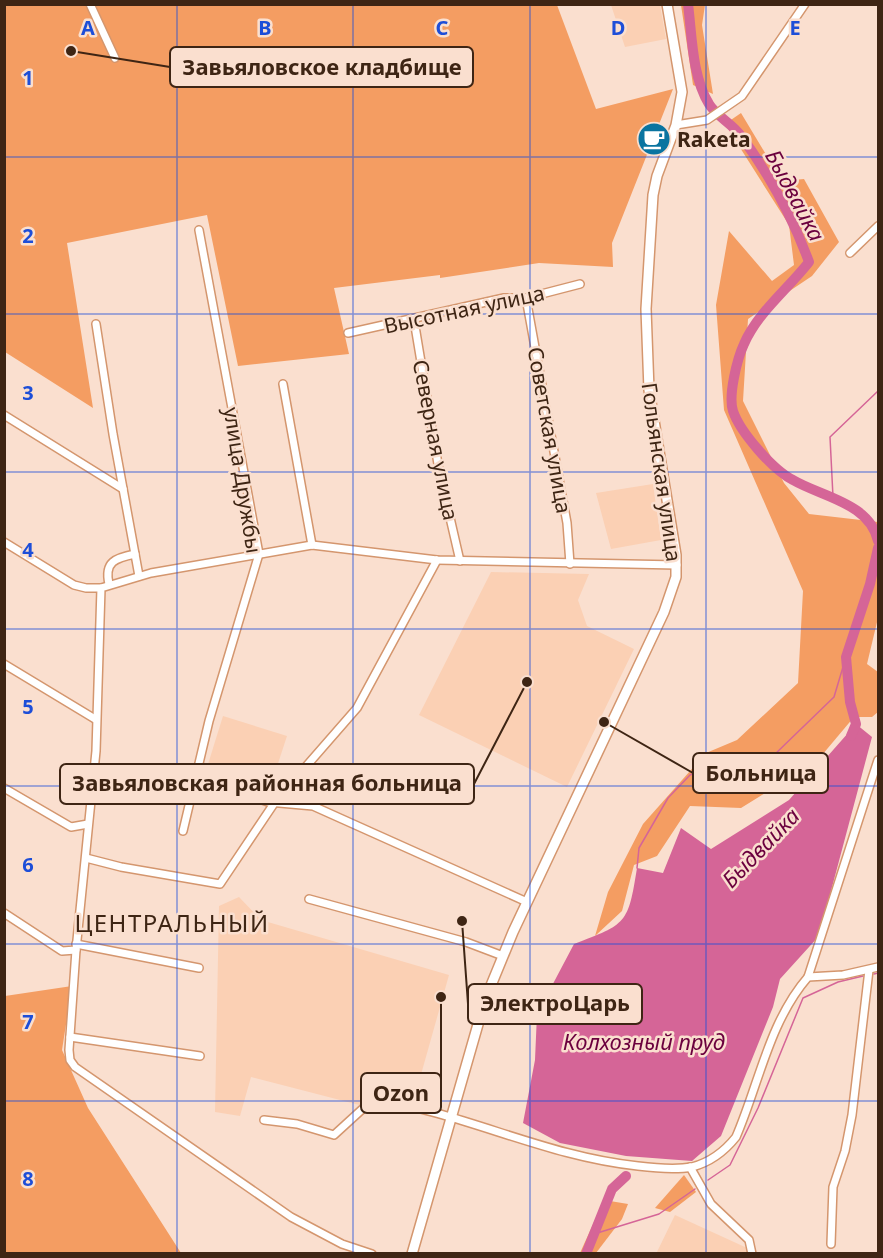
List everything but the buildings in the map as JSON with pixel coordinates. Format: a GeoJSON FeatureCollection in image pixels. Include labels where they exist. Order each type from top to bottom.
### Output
{"type":"FeatureCollection","features":[{"type":"Feature","properties":{"kind":"main road","name":"Гольянская улица"},"geometry":{"type":"LineString","coordinates":[[412,1254],[478,1021],[503,956],[664,612],[676,577],[677,565],[649,390],[646,309],[653,195],[657,176],[676,124],[682,92],[667,4]]}},
{"type":"Feature","properties":{"kind":"street"},"geometry":{"type":"LineString","coordinates":[[90,4],[115,58]]}},
{"type":"Feature","properties":{"kind":"street"},"geometry":{"type":"LineString","coordinates":[[676,124],[707,120],[742,96],[805,4]]}},
{"type":"Feature","properties":{"kind":"street"},"geometry":{"type":"LineString","coordinates":[[850,253],[879,226]]}},
{"type":"Feature","properties":{"kind":"street","name":"улица Дружбы"},"geometry":{"type":"LineString","coordinates":[[183,831],[209,721],[259,554],[199,230]]}},
{"type":"Feature","properties":{"kind":"street","name":"Высотная улица"},"geometry":{"type":"LineString","coordinates":[[348,333],[504,298],[526,298],[580,284]]}},
{"type":"Feature","properties":{"kind":"street","name":"Советская улица"},"geometry":{"type":"LineString","coordinates":[[526,298],[567,523],[570,564]]}},
{"type":"Feature","properties":{"kind":"street","name":"Северная улица"},"geometry":{"type":"LineString","coordinates":[[414,320],[439,470],[460,561]]}},
{"type":"Feature","properties":{"kind":"street"},"geometry":{"type":"LineString","coordinates":[[96,324],[139,576]]}},
{"type":"Feature","properties":{"kind":"street"},"geometry":{"type":"LineString","coordinates":[[283,384],[312,545]]}},
{"type":"Feature","properties":{"kind":"street"},"geometry":{"type":"LineString","coordinates":[[4,416],[123,489]]}},
{"type":"Feature","properties":{"kind":"street"},"geometry":{"type":"LineString","coordinates":[[4,542],[81,588],[101,588],[139,576],[312,545],[437,560],[677,565]]}},
{"type":"Feature","properties":{"kind":"street"},"geometry":{"type":"LineString","coordinates":[[109,584],[106,571],[110,564],[117,558],[135,554]]}},
{"type":"Feature","properties":{"kind":"street"},"geometry":{"type":"LineString","coordinates":[[86,858],[220,884],[275,802],[357,708],[437,560]]}},
{"type":"Feature","properties":{"kind":"street"},"geometry":{"type":"LineString","coordinates":[[101,588],[95,719],[96,751],[76,947],[70,1060],[83,1075],[291,1217],[342,1244],[372,1254]]}},
{"type":"Feature","properties":{"kind":"street"},"geometry":{"type":"LineString","coordinates":[[4,664],[95,719]]}},
{"type":"Feature","properties":{"kind":"street"},"geometry":{"type":"LineString","coordinates":[[264,1120],[297,1124],[334,1135],[369,1103],[378,1100],[451,1116],[542,1146],[607,1163],[690,1167],[707,1162],[725,1151],[736,1137],[774,1033],[795,992],[808,978],[879,760]]}},
{"type":"Feature","properties":{"kind":"street"},"geometry":{"type":"LineString","coordinates":[[196,778],[275,802],[313,806],[527,902]]}},
{"type":"Feature","properties":{"kind":"street"},"geometry":{"type":"LineString","coordinates":[[4,788],[70,827],[88,824]]}},
{"type":"Feature","properties":{"kind":"street"},"geometry":{"type":"LineString","coordinates":[[309,899],[466,942],[503,956]]}},
{"type":"Feature","properties":{"kind":"street"},"geometry":{"type":"LineString","coordinates":[[4,913],[54,943],[62,951],[76,947],[199,968]]}},
{"type":"Feature","properties":{"kind":"street"},"geometry":{"type":"LineString","coordinates":[[808,978],[879,967]]}},
{"type":"Feature","properties":{"kind":"street"},"geometry":{"type":"LineString","coordinates":[[831,1244],[833,1187],[845,1151],[852,1115],[869,970]]}},
{"type":"Feature","properties":{"kind":"street"},"geometry":{"type":"LineString","coordinates":[[70,1037],[200,1056]]}},
{"type":"Feature","properties":{"kind":"street"},"geometry":{"type":"LineString","coordinates":[[690,1167],[711,1204],[748,1240],[752,1254]]}},
{"type":"Feature","properties":{"kind":"shaded area"},"geometry":{"type":"Polygon","coordinates":[[[4,5],[557,5],[596,109],[673,89],[612,243],[613,267],[539,263],[440,278],[440,275],[334,288],[349,354],[238,366],[207,215],[67,243],[93,408],[5,352],[4,5]]]}},
{"type":"Feature","properties":{"kind":"shaded area"},"geometry":{"type":"Polygon","coordinates":[[[611,5],[660,5],[666,39],[625,47],[611,5]]]}},
{"type":"Feature","properties":{"kind":"shaded area"},"geometry":{"type":"Polygon","coordinates":[[[681,5],[705,5],[702,25],[713,94],[693,85],[681,5]]]}},
{"type":"Feature","properties":{"kind":"shaded area"},"geometry":{"type":"Polygon","coordinates":[[[741,113],[782,181],[804,179],[839,242],[812,276],[748,319],[743,401],[784,483],[809,514],[878,522],[878,618],[867,664],[878,672],[878,712],[872,717],[854,717],[817,761],[741,808],[690,806],[657,856],[634,865],[622,911],[595,936],[608,892],[643,824],[706,753],[737,740],[798,683],[803,591],[724,410],[716,305],[729,231],[772,281],[794,265],[789,225],[725,124],[741,113]]]}},
{"type":"Feature","properties":{"kind":"shaded area"},"geometry":{"type":"Polygon","coordinates":[[[653,484],[661,540],[611,549],[596,493],[653,484]]]}},
{"type":"Feature","properties":{"kind":"shaded area"},"geometry":{"type":"Polygon","coordinates":[[[491,572],[589,574],[578,600],[587,626],[634,649],[567,787],[419,715],[491,572]]]}},
{"type":"Feature","properties":{"kind":"shaded area"},"geometry":{"type":"Polygon","coordinates":[[[223,716],[287,736],[267,797],[204,777],[223,716]]]}},
{"type":"Feature","properties":{"kind":"shaded area"},"geometry":{"type":"Polygon","coordinates":[[[239,897],[261,920],[449,975],[413,1103],[374,1093],[371,1108],[251,1077],[240,1116],[215,1112],[219,906],[239,897]]]}},
{"type":"Feature","properties":{"kind":"shaded area"},"geometry":{"type":"Polygon","coordinates":[[[72,986],[62,1050],[88,1108],[181,1253],[5,1254],[5,996],[72,986]]]}},
{"type":"Feature","properties":{"kind":"shaded area"},"geometry":{"type":"Polygon","coordinates":[[[684,1175],[696,1192],[670,1212],[655,1208],[684,1175]]]}},
{"type":"Feature","properties":{"kind":"shaded area"},"geometry":{"type":"Polygon","coordinates":[[[604,1200],[628,1204],[622,1219],[596,1253],[580,1253],[604,1200]]]}},
{"type":"Feature","properties":{"kind":"shaded area"},"geometry":{"type":"Polygon","coordinates":[[[675,1215],[758,1253],[656,1254],[675,1215]]]}},
{"type":"Feature","properties":{"kind":"water","name":"Колхозный пруд"},"geometry":{"type":"Polygon","coordinates":[[[856,724],[872,737],[819,936],[780,979],[773,1007],[721,1136],[692,1161],[626,1156],[560,1143],[523,1123],[535,1060],[537,1014],[574,944],[605,932],[622,920],[631,901],[637,868],[663,873],[681,828],[711,849],[789,800],[856,724]]]}},
{"type":"Feature","properties":{"kind":"waterway","name":"Быдвайка"},"geometry":{"type":"LineString","coordinates":[[688,4],[696,69],[703,93],[712,108],[738,132],[761,166],[780,197],[809,262],[765,311],[750,332],[734,378],[733,411],[750,439],[776,468],[793,480],[855,509],[873,528],[878,541]]}},
{"type":"Feature","properties":{"kind":"waterway"},"geometry":{"type":"LineString","coordinates":[[833,497],[830,437],[878,391]]}},
{"type":"Feature","properties":{"kind":"waterway","name":"Быдвайка"},"geometry":{"type":"LineString","coordinates":[[851,736],[856,724],[850,702],[846,657],[870,584],[878,548]]}},
{"type":"Feature","properties":{"kind":"waterway"},"geometry":{"type":"LineString","coordinates":[[637,868],[639,848],[668,798],[690,775],[715,765],[749,773],[772,757],[834,697],[846,657]]}},
{"type":"Feature","properties":{"kind":"waterway"},"geometry":{"type":"LineString","coordinates":[[874,974],[878,973]]}},
{"type":"Feature","properties":{"kind":"waterway"},"geometry":{"type":"LineString","coordinates":[[708,1180],[730,1165],[758,1108],[803,998],[838,982],[863,976]]}},
{"type":"Feature","properties":{"kind":"waterway","name":"Быдвайка"},"geometry":{"type":"LineString","coordinates":[[586,1254],[612,1189],[626,1176]]}},
{"type":"Feature","properties":{"kind":"waterway"},"geometry":{"type":"LineString","coordinates":[[594,1234],[659,1214],[695,1189]]}},
{"type":"Feature","properties":{"kind":"place","name":"Завьяловское кладбище"},"geometry":{"type":"Point","coordinates":[71,51]}},
{"type":"Feature","properties":{"kind":"place","name":"Raketa"},"geometry":{"type":"Point","coordinates":[654,139]}},
{"type":"Feature","properties":{"kind":"place","name":"Завьяловская районная больница"},"geometry":{"type":"Point","coordinates":[527,682]}},
{"type":"Feature","properties":{"kind":"place","name":"Больница"},"geometry":{"type":"Point","coordinates":[604,722]}},
{"type":"Feature","properties":{"kind":"place","name":"ЭлектроЦарь"},"geometry":{"type":"Point","coordinates":[462,921]}},
{"type":"Feature","properties":{"kind":"place","name":"Ozon"},"geometry":{"type":"Point","coordinates":[441,997]}},
{"type":"Feature","properties":{"kind":"district","name":"ЦЕНТРАЛЬНЫЙ"},"geometry":{"type":"Point","coordinates":[172,922]}}]}
